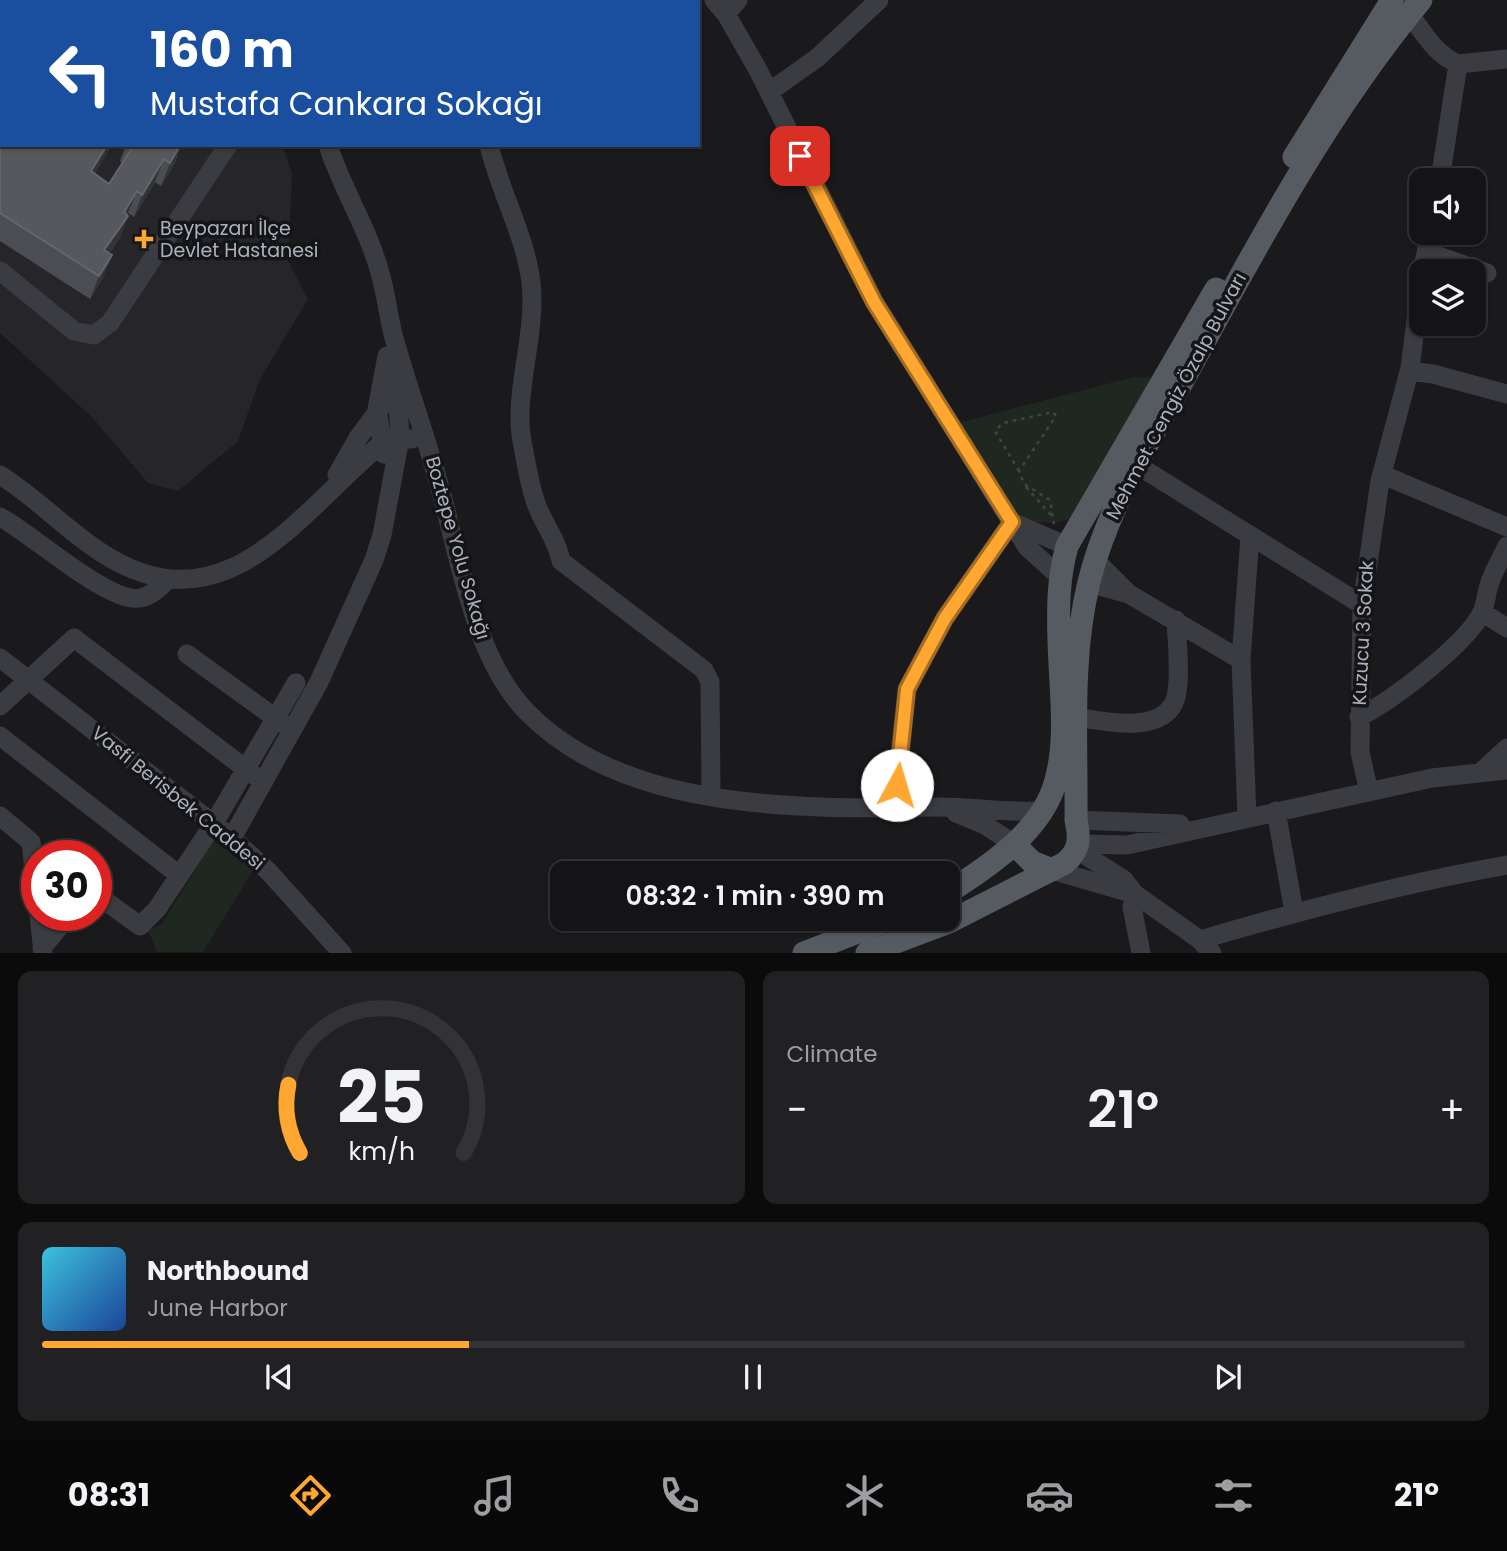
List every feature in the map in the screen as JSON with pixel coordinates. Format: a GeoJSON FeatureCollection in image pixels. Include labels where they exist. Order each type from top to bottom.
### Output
{"type":"FeatureCollection","features":[{"type":"Feature","properties":{"kind":"main road","name":"Mehmet Cengiz Özalp Bulvarı"},"geometry":{"type":"LineString","coordinates":[[1078,847],[1077,653],[1089,583],[1113,508],[1260,241],[1405,3]]}},
{"type":"Feature","properties":{"kind":"main road","name":"Mehmet Cengiz Özalp Bulvarı"},"geometry":{"type":"LineString","coordinates":[[960,883],[1014,844],[1043,811],[1056,781],[1062,741],[1059,576],[1053,531],[1080,522],[1241,245],[1405,3]]}},
{"type":"Feature","properties":{"kind":"main road"},"geometry":{"type":"LineString","coordinates":[[1053,531],[1095,560]]}},
{"type":"Feature","properties":{"kind":"main road"},"geometry":{"type":"LineString","coordinates":[[1059,576],[1070,584],[1089,583]]}},
{"type":"Feature","properties":{"kind":"main road"},"geometry":{"type":"LineString","coordinates":[[1043,811],[1060,810],[1076,820]]}},
{"type":"Feature","properties":{"kind":"main road"},"geometry":{"type":"LineString","coordinates":[[1014,844],[1032,862],[1052,870]]}},
{"type":"Feature","properties":{"kind":"main road"},"geometry":{"type":"LineString","coordinates":[[867,953],[948,922],[1052,870],[1065,863],[1078,847]]}},
{"type":"Feature","properties":{"kind":"main road"},"geometry":{"type":"LineString","coordinates":[[804,953],[860,931]]}},
{"type":"Feature","properties":{"kind":"street"},"geometry":{"type":"LineString","coordinates":[[769,92],[817,58],[879,0]]}},
{"type":"Feature","properties":{"kind":"street"},"geometry":{"type":"LineString","coordinates":[[1405,3],[1439,54],[1458,64],[1507,59]]}},
{"type":"Feature","properties":{"kind":"street"},"geometry":{"type":"LineString","coordinates":[[726,5],[874,302],[1012,522],[1037,559],[1059,576]]}},
{"type":"Feature","properties":{"kind":"street"},"geometry":{"type":"LineString","coordinates":[[1442,168],[1458,64]]}},
{"type":"Feature","properties":{"kind":"street"},"geometry":{"type":"LineString","coordinates":[[0,271],[74,331],[94,335],[110,323],[227,147]]}},
{"type":"Feature","properties":{"kind":"street"},"geometry":{"type":"LineString","coordinates":[[112,906],[139,926],[157,909],[213,825],[245,769],[283,724],[336,648],[363,588],[382,535],[388,505],[391,441],[398,402],[393,334],[369,241],[338,176],[329,147]]}},
{"type":"Feature","properties":{"kind":"street"},"geometry":{"type":"LineString","coordinates":[[489,147],[497,178],[513,214],[531,282],[532,338],[524,381],[521,437],[536,505],[558,543],[561,561],[704,670],[710,682],[711,795]]}},
{"type":"Feature","properties":{"kind":"street"},"geometry":{"type":"LineString","coordinates":[[1427,252],[1487,273]]}},
{"type":"Feature","properties":{"kind":"street"},"geometry":{"type":"LineString","coordinates":[[326,494],[377,409],[387,359],[387,303]]}},
{"type":"Feature","properties":{"kind":"street","name":"Boztepe Yolu Sokağı"},"geometry":{"type":"LineString","coordinates":[[393,334],[426,438],[477,622],[505,685],[526,712],[580,755],[615,772],[711,795],[817,809],[942,807],[1020,813],[1043,811]]}},
{"type":"Feature","properties":{"kind":"street","name":"Kuzucu 3 Sokak"},"geometry":{"type":"LineString","coordinates":[[1369,792],[1360,752],[1362,605],[1383,475],[1409,371],[1414,336]]}},
{"type":"Feature","properties":{"kind":"street"},"geometry":{"type":"LineString","coordinates":[[1409,371],[1433,374],[1507,394]]}},
{"type":"Feature","properties":{"kind":"street"},"geometry":{"type":"LineString","coordinates":[[377,409],[398,402]]}},
{"type":"Feature","properties":{"kind":"street"},"geometry":{"type":"LineString","coordinates":[[0,475],[51,511],[103,554],[150,576],[167,580],[189,580],[225,572],[277,540],[326,494],[391,441],[426,438],[411,413],[398,402]]}},
{"type":"Feature","properties":{"kind":"street"},"geometry":{"type":"LineString","coordinates":[[377,409],[391,441]]}},
{"type":"Feature","properties":{"kind":"street"},"geometry":{"type":"LineString","coordinates":[[1137,465],[1362,605]]}},
{"type":"Feature","properties":{"kind":"street"},"geometry":{"type":"LineString","coordinates":[[1383,475],[1507,527]]}},
{"type":"Feature","properties":{"kind":"street"},"geometry":{"type":"LineString","coordinates":[[0,517],[78,572],[122,595],[138,599],[153,593],[167,580]]}},
{"type":"Feature","properties":{"kind":"street"},"geometry":{"type":"LineString","coordinates":[[1012,522],[1053,531]]}},
{"type":"Feature","properties":{"kind":"street"},"geometry":{"type":"LineString","coordinates":[[894,808],[907,689],[945,618],[1012,522]]}},
{"type":"Feature","properties":{"kind":"street"},"geometry":{"type":"LineString","coordinates":[[1247,817],[1241,660],[1250,535]]}},
{"type":"Feature","properties":{"kind":"street"},"geometry":{"type":"LineString","coordinates":[[1359,717],[1379,707],[1430,667],[1471,628],[1482,612],[1489,584],[1507,546]]}},
{"type":"Feature","properties":{"kind":"street"},"geometry":{"type":"LineString","coordinates":[[1095,560],[1129,594]]}},
{"type":"Feature","properties":{"kind":"street"},"geometry":{"type":"LineString","coordinates":[[1089,583],[1129,594],[1241,660]]}},
{"type":"Feature","properties":{"kind":"street"},"geometry":{"type":"LineString","coordinates":[[1482,612],[1507,628]]}},
{"type":"Feature","properties":{"kind":"street"},"geometry":{"type":"LineString","coordinates":[[1077,717],[1103,722],[1145,722],[1165,715],[1176,698],[1176,620]]}},
{"type":"Feature","properties":{"kind":"street"},"geometry":{"type":"LineString","coordinates":[[0,706],[27,678],[74,638],[262,781]]}},
{"type":"Feature","properties":{"kind":"street"},"geometry":{"type":"LineString","coordinates":[[187,654],[283,724]]}},
{"type":"Feature","properties":{"kind":"street","name":"Vasfi Berisbek Caddesi"},"geometry":{"type":"LineString","coordinates":[[0,658],[232,838],[269,872],[342,953]]}},
{"type":"Feature","properties":{"kind":"street"},"geometry":{"type":"LineString","coordinates":[[232,838],[262,781],[296,683]]}},
{"type":"Feature","properties":{"kind":"street"},"geometry":{"type":"LineString","coordinates":[[0,736],[179,875]]}},
{"type":"Feature","properties":{"kind":"street"},"geometry":{"type":"LineString","coordinates":[[1480,773],[1507,748]]}},
{"type":"Feature","properties":{"kind":"street"},"geometry":{"type":"LineString","coordinates":[[1078,847],[1126,845],[1432,778],[1507,770]]}},
{"type":"Feature","properties":{"kind":"street"},"geometry":{"type":"LineString","coordinates":[[942,807],[985,825],[1014,844]]}},
{"type":"Feature","properties":{"kind":"street"},"geometry":{"type":"LineString","coordinates":[[1276,811],[1294,912]]}},
{"type":"Feature","properties":{"kind":"street"},"geometry":{"type":"LineString","coordinates":[[0,816],[29,840]]}},
{"type":"Feature","properties":{"kind":"street"},"geometry":{"type":"LineString","coordinates":[[1076,820],[1209,825]]}},
{"type":"Feature","properties":{"kind":"street"},"geometry":{"type":"LineString","coordinates":[[1078,847],[1123,879],[1135,894],[1206,946],[1294,912],[1438,877],[1507,865]]}},
{"type":"Feature","properties":{"kind":"street"},"geometry":{"type":"LineString","coordinates":[[1052,870],[1135,894]]}},
{"type":"Feature","properties":{"kind":"street"},"geometry":{"type":"LineString","coordinates":[[1135,894],[1132,907],[1141,953]]}},
{"type":"Feature","properties":{"kind":"street"},"geometry":{"type":"LineString","coordinates":[[41,931],[43,950]]}},
{"type":"Feature","properties":{"kind":"street"},"geometry":{"type":"LineString","coordinates":[[43,950],[57,931]]}},
{"type":"Feature","properties":{"kind":"path"},"geometry":{"type":"LineString","coordinates":[[1019,471],[1056,416],[1053,412],[1003,423],[996,428],[995,433],[1053,531]]}},
{"type":"Feature","properties":{"kind":"path"},"geometry":{"type":"LineString","coordinates":[[1024,484],[1050,500],[1053,531]]}},
{"type":"Feature","properties":{"kind":"shaded area","name":"Beypazarı İlçe Devlet Hastanesi"},"geometry":{"type":"Polygon","coordinates":[[[0,147],[281,147],[292,174],[288,261],[308,299],[260,379],[238,441],[178,491],[148,483],[92,417],[0,333],[0,147]]]}},
{"type":"Feature","properties":{"kind":"shaded area"},"geometry":{"type":"Polygon","coordinates":[[[1134,377],[1159,378],[1075,517],[1054,523],[1022,521],[958,423],[1134,377]]]}},
{"type":"Feature","properties":{"kind":"shaded area"},"geometry":{"type":"Polygon","coordinates":[[[213,841],[255,867],[203,952],[157,952],[148,930],[162,924],[213,841]]]}},
{"type":"Feature","properties":{"kind":"building"},"geometry":{"type":"Polygon","coordinates":[[[0,147],[106,147],[91,171],[109,184],[133,147],[179,147],[170,163],[164,159],[142,195],[137,191],[124,212],[128,216],[104,250],[112,255],[99,276],[0,213],[0,147]]]}},
{"type":"Feature","properties":{"kind":"place","name":"Beypazarı İlçe Devlet Hastanesi"},"geometry":{"type":"Point","coordinates":[144,239]}},
{"type":"Feature","properties":{"kind":"route"},"geometry":{"type":"LineString","coordinates":[[800,156],[874,302],[1012,522],[945,618],[907,689],[897,785]]}}]}
